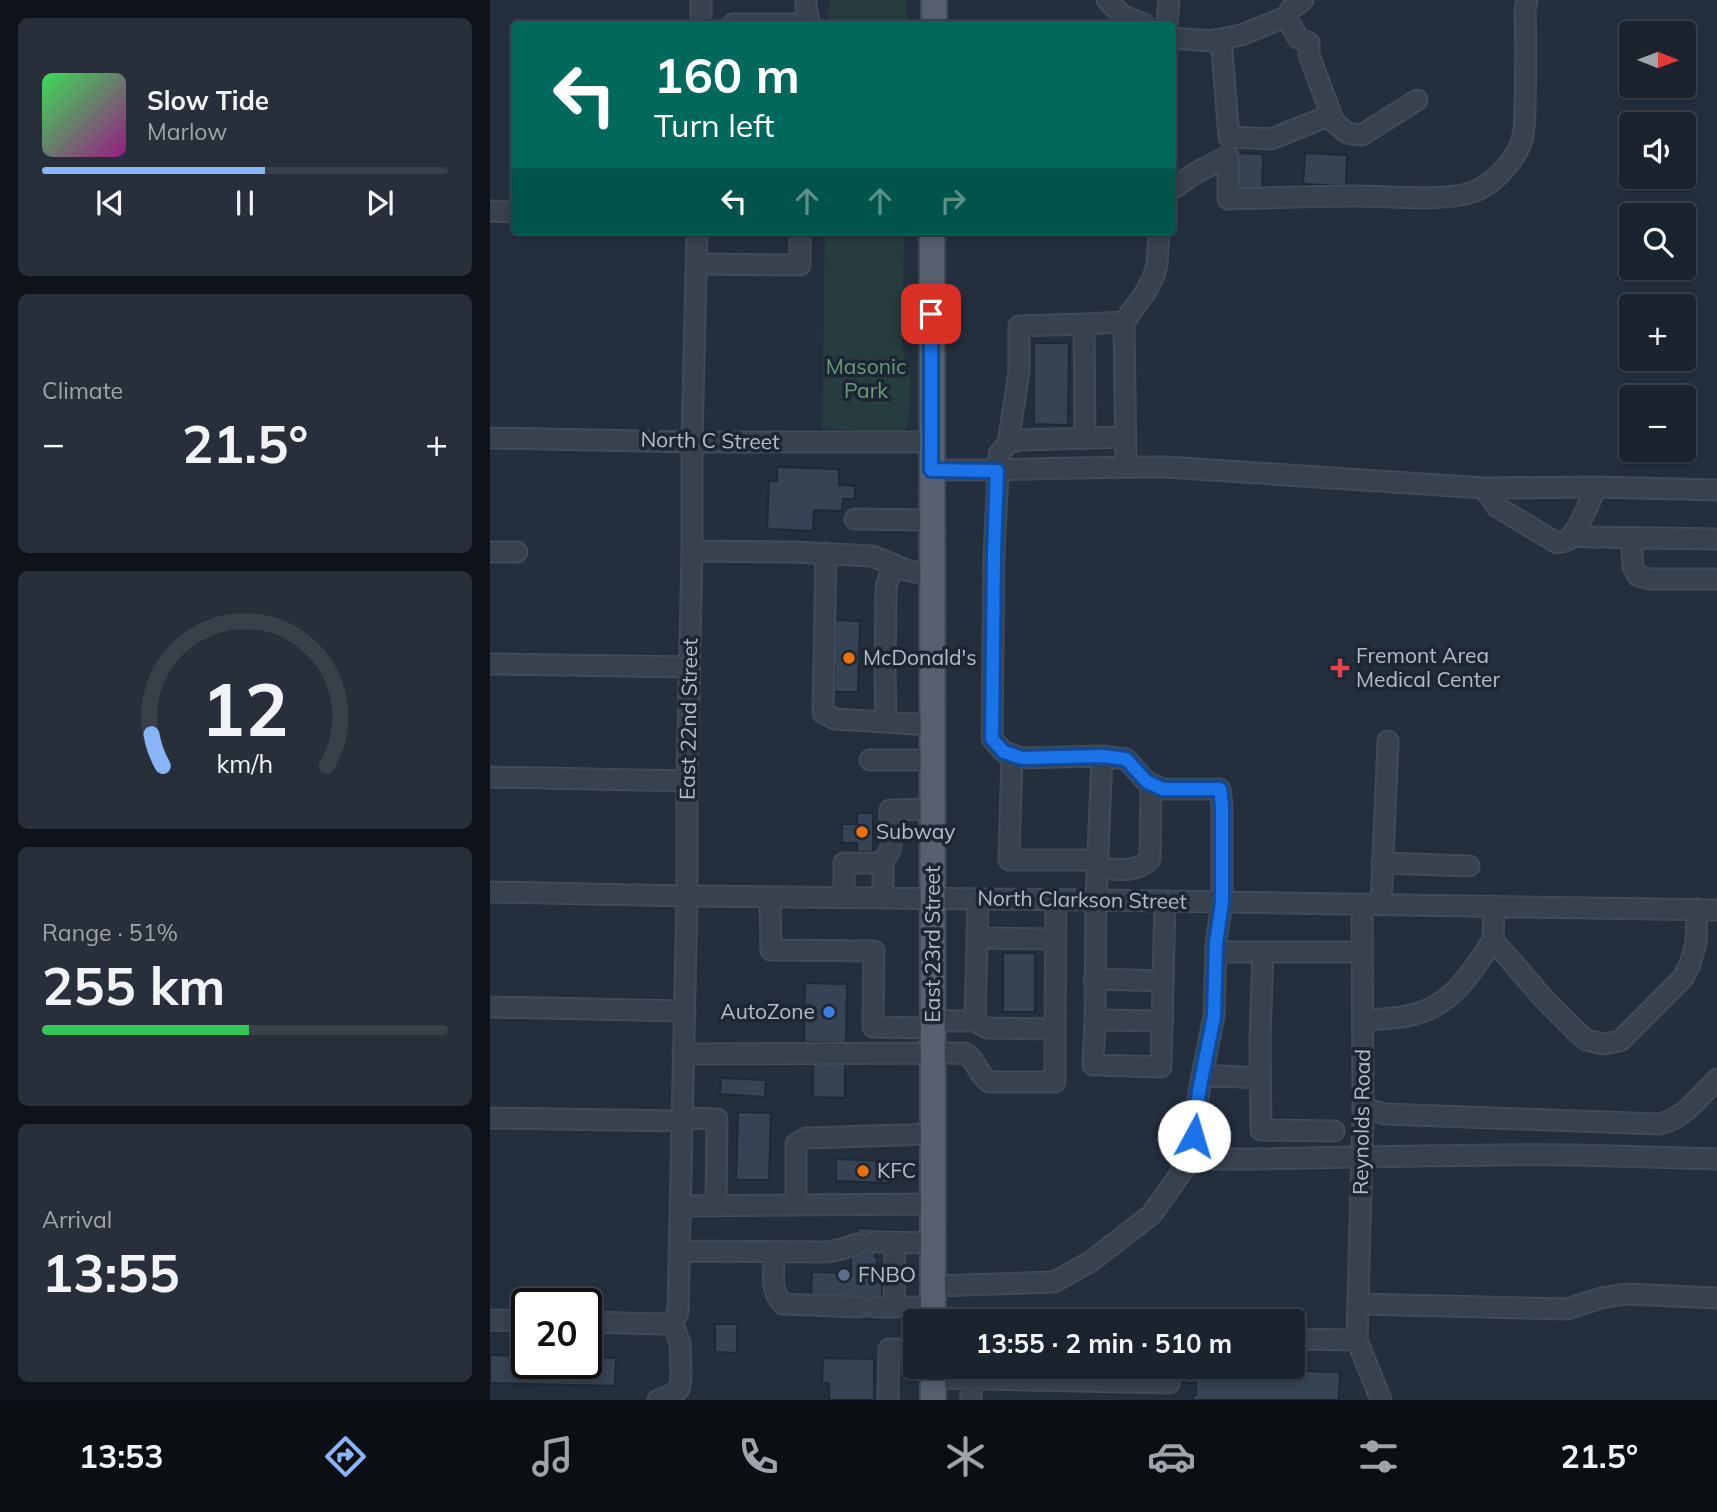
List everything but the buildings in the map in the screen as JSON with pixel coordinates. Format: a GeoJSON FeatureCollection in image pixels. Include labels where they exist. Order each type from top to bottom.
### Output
{"type":"FeatureCollection","features":[{"type":"Feature","properties":{"kind":"main road"},"geometry":{"type":"LineString","coordinates":[[934,0],[934,21]]}},
{"type":"Feature","properties":{"kind":"main road","name":"East 23rd Street"},"geometry":{"type":"LineString","coordinates":[[932,235],[934,1305]]}},
{"type":"Feature","properties":{"kind":"street"},"geometry":{"type":"LineString","coordinates":[[701,0],[701,21]]}},
{"type":"Feature","properties":{"kind":"street"},"geometry":{"type":"LineString","coordinates":[[806,0],[809,21]]}},
{"type":"Feature","properties":{"kind":"street"},"geometry":{"type":"LineString","coordinates":[[1107,0],[1123,16],[1136,21]]}},
{"type":"Feature","properties":{"kind":"street"},"geometry":{"type":"LineString","coordinates":[[1167,21],[1169,0]]}},
{"type":"Feature","properties":{"kind":"street"},"geometry":{"type":"LineString","coordinates":[[1176,38],[1210,41],[1241,35],[1286,17],[1303,0]]}},
{"type":"Feature","properties":{"kind":"street"},"geometry":{"type":"LineString","coordinates":[[1221,39],[1228,147],[1228,199],[1444,196],[1472,192],[1494,179],[1506,167],[1522,141],[1525,123],[1527,0]]}},
{"type":"Feature","properties":{"kind":"street"},"geometry":{"type":"LineString","coordinates":[[1286,17],[1298,38],[1310,43],[1308,55],[1331,115],[1334,122],[1347,133],[1362,135],[1417,100]]}},
{"type":"Feature","properties":{"kind":"street"},"geometry":{"type":"LineString","coordinates":[[1176,186],[1228,147],[1271,139],[1331,115]]}},
{"type":"Feature","properties":{"kind":"street"},"geometry":{"type":"LineString","coordinates":[[490,211],[511,212]]}},
{"type":"Feature","properties":{"kind":"street","name":"East 22nd Street"},"geometry":{"type":"LineString","coordinates":[[673,1322],[678,1313],[685,1011],[697,235]]}},
{"type":"Feature","properties":{"kind":"street"},"geometry":{"type":"LineString","coordinates":[[697,264],[800,265],[800,235]]}},
{"type":"Feature","properties":{"kind":"street"},"geometry":{"type":"LineString","coordinates":[[1126,466],[1124,322],[1153,278],[1157,265],[1159,235]]}},
{"type":"Feature","properties":{"kind":"street"},"geometry":{"type":"LineString","coordinates":[[775,1251],[775,1292],[783,1304],[876,1307],[934,1305],[1054,1282],[1090,1262],[1151,1215],[1192,1159],[1199,1091],[1214,1016],[1216,952],[1222,903],[1220,789],[1163,789],[1147,782],[1126,759],[1102,756],[1022,758],[1004,752],[992,739],[997,471],[999,454],[1008,443],[1019,372],[1019,326],[1124,322]]}},
{"type":"Feature","properties":{"kind":"street"},"geometry":{"type":"LineString","coordinates":[[1084,324],[1085,439]]}},
{"type":"Feature","properties":{"kind":"street"},"geometry":{"type":"LineString","coordinates":[[1008,443],[1022,440],[1125,437]]}},
{"type":"Feature","properties":{"kind":"street","name":"North C Street"},"geometry":{"type":"LineString","coordinates":[[490,439],[931,442]]}},
{"type":"Feature","properties":{"kind":"street"},"geometry":{"type":"LineString","coordinates":[[931,470],[1166,467],[1484,488],[1717,490]]}},
{"type":"Feature","properties":{"kind":"street"},"geometry":{"type":"LineString","coordinates":[[1484,488],[1497,507],[1557,543],[1566,541],[1572,535],[1596,487]]}},
{"type":"Feature","properties":{"kind":"street"},"geometry":{"type":"LineString","coordinates":[[855,519],[932,520]]}},
{"type":"Feature","properties":{"kind":"street"},"geometry":{"type":"LineString","coordinates":[[1572,535],[1717,539]]}},
{"type":"Feature","properties":{"kind":"street"},"geometry":{"type":"LineString","coordinates":[[1632,538],[1633,567],[1638,576],[1649,579],[1717,579]]}},
{"type":"Feature","properties":{"kind":"street"},"geometry":{"type":"LineString","coordinates":[[692,551],[872,555],[932,576]]}},
{"type":"Feature","properties":{"kind":"street"},"geometry":{"type":"LineString","coordinates":[[490,552],[517,552]]}},
{"type":"Feature","properties":{"kind":"street"},"geometry":{"type":"LineString","coordinates":[[826,553],[823,713],[835,719],[932,725]]}},
{"type":"Feature","properties":{"kind":"street"},"geometry":{"type":"LineString","coordinates":[[886,722],[886,587],[893,564]]}},
{"type":"Feature","properties":{"kind":"street"},"geometry":{"type":"LineString","coordinates":[[490,664],[689,667]]}},
{"type":"Feature","properties":{"kind":"street","name":"Reynolds Road"},"geometry":{"type":"LineString","coordinates":[[1357,1340],[1363,1108],[1362,953],[1382,863],[1388,741]]}},
{"type":"Feature","properties":{"kind":"street"},"geometry":{"type":"LineString","coordinates":[[1012,755],[1009,860],[1097,864],[1132,870],[1143,866],[1150,859],[1152,784]]}},
{"type":"Feature","properties":{"kind":"street"},"geometry":{"type":"LineString","coordinates":[[1102,756],[1093,1065],[1161,1066],[1165,901]]}},
{"type":"Feature","properties":{"kind":"street"},"geometry":{"type":"LineString","coordinates":[[870,760],[932,760]]}},
{"type":"Feature","properties":{"kind":"street"},"geometry":{"type":"LineString","coordinates":[[490,777],[687,781]]}},
{"type":"Feature","properties":{"kind":"street"},"geometry":{"type":"LineString","coordinates":[[883,898],[883,863],[891,848],[890,810],[932,809]]}},
{"type":"Feature","properties":{"kind":"street"},"geometry":{"type":"LineString","coordinates":[[845,898],[844,863],[883,863]]}},
{"type":"Feature","properties":{"kind":"street"},"geometry":{"type":"LineString","coordinates":[[1382,863],[1469,866]]}},
{"type":"Feature","properties":{"kind":"street","name":"North Clarkson Street"},"geometry":{"type":"LineString","coordinates":[[490,892],[1707,909]]}},
{"type":"Feature","properties":{"kind":"street"},"geometry":{"type":"LineString","coordinates":[[770,897],[771,950],[874,951],[873,1027],[975,1021],[987,1028],[1055,1029]]}},
{"type":"Feature","properties":{"kind":"street"},"geometry":{"type":"LineString","coordinates":[[975,1021],[978,899]]}},
{"type":"Feature","properties":{"kind":"street"},"geometry":{"type":"LineString","coordinates":[[683,1054],[965,1053],[972,1057],[981,1077],[989,1082],[1055,1082],[1056,900]]}},
{"type":"Feature","properties":{"kind":"street"},"geometry":{"type":"LineString","coordinates":[[1363,1020],[1410,1016],[1432,1009],[1449,998],[1470,976],[1493,940],[1494,906]]}},
{"type":"Feature","properties":{"kind":"street"},"geometry":{"type":"LineString","coordinates":[[1493,940],[1575,1030],[1586,1040],[1603,1044],[1620,1041],[1683,978],[1707,909]]}},
{"type":"Feature","properties":{"kind":"street"},"geometry":{"type":"LineString","coordinates":[[977,938],[1056,939]]}},
{"type":"Feature","properties":{"kind":"street"},"geometry":{"type":"LineString","coordinates":[[1216,952],[1362,953]]}},
{"type":"Feature","properties":{"kind":"street"},"geometry":{"type":"LineString","coordinates":[[1263,952],[1261,1130],[1334,1131]]}},
{"type":"Feature","properties":{"kind":"street"},"geometry":{"type":"LineString","coordinates":[[1094,979],[1163,981]]}},
{"type":"Feature","properties":{"kind":"street"},"geometry":{"type":"LineString","coordinates":[[490,1007],[685,1011]]}},
{"type":"Feature","properties":{"kind":"street"},"geometry":{"type":"LineString","coordinates":[[1095,1020],[1163,1021]]}},
{"type":"Feature","properties":{"kind":"street"},"geometry":{"type":"LineString","coordinates":[[1202,1074],[1261,1079]]}},
{"type":"Feature","properties":{"kind":"street"},"geometry":{"type":"LineString","coordinates":[[1363,1108],[1385,1114],[1659,1124],[1670,1122],[1686,1111],[1717,1079]]}},
{"type":"Feature","properties":{"kind":"street"},"geometry":{"type":"LineString","coordinates":[[490,1118],[717,1119],[716,1206]]}},
{"type":"Feature","properties":{"kind":"street"},"geometry":{"type":"LineString","coordinates":[[1290,1160],[1291,1130]]}},
{"type":"Feature","properties":{"kind":"street"},"geometry":{"type":"LineString","coordinates":[[796,1205],[796,1144],[806,1138],[933,1135]]}},
{"type":"Feature","properties":{"kind":"street"},"geometry":{"type":"LineString","coordinates":[[1192,1159],[1578,1155],[1717,1159]]}},
{"type":"Feature","properties":{"kind":"street"},"geometry":{"type":"LineString","coordinates":[[680,1206],[934,1204]]}},
{"type":"Feature","properties":{"kind":"street"},"geometry":{"type":"LineString","coordinates":[[876,1243],[876,1307]]}},
{"type":"Feature","properties":{"kind":"street"},"geometry":{"type":"LineString","coordinates":[[679,1251],[827,1252],[876,1243],[934,1243]]}},
{"type":"Feature","properties":{"kind":"street"},"geometry":{"type":"LineString","coordinates":[[1359,1304],[1567,1309],[1601,1298],[1626,1294],[1717,1298]]}},
{"type":"Feature","properties":{"kind":"street"},"geometry":{"type":"LineString","coordinates":[[490,1320],[511,1321]]}},
{"type":"Feature","properties":{"kind":"street"},"geometry":{"type":"LineString","coordinates":[[602,1322],[673,1322],[680,1343],[679,1389],[657,1400]]}},
{"type":"Feature","properties":{"kind":"street"},"geometry":{"type":"LineString","coordinates":[[1305,1339],[1357,1340],[1381,1400]]}},
{"type":"Feature","properties":{"kind":"street"},"geometry":{"type":"LineString","coordinates":[[888,1400],[889,1349],[903,1350]]}},
{"type":"Feature","properties":{"kind":"street"},"geometry":{"type":"LineString","coordinates":[[933,1381],[958,1379]]}},
{"type":"Feature","properties":{"kind":"street"},"geometry":{"type":"LineString","coordinates":[[971,1379],[971,1400]]}},
{"type":"Feature","properties":{"kind":"street"},"geometry":{"type":"LineString","coordinates":[[1011,1379],[1172,1383]]}},
{"type":"Feature","properties":{"kind":"green space"},"geometry":{"type":"Polygon","coordinates":[[[829,0],[907,0],[907,21],[828,21],[829,0]]]}},
{"type":"Feature","properties":{"kind":"green space","name":"Masonic Park"},"geometry":{"type":"Polygon","coordinates":[[[825,235],[904,235],[902,343],[909,371],[910,392],[906,429],[897,433],[822,428],[825,235]]]}},
{"type":"Feature","properties":{"kind":"place","name":"McDonald's"},"geometry":{"type":"Point","coordinates":[849,658]}},
{"type":"Feature","properties":{"kind":"place","name":"Fremont Area Medical Center"},"geometry":{"type":"Point","coordinates":[1340,668]}},
{"type":"Feature","properties":{"kind":"place","name":"Subway"},"geometry":{"type":"Point","coordinates":[862,832]}},
{"type":"Feature","properties":{"kind":"place","name":"AutoZone"},"geometry":{"type":"Point","coordinates":[829,1012]}},
{"type":"Feature","properties":{"kind":"place","name":"KFC"},"geometry":{"type":"Point","coordinates":[863,1171]}},
{"type":"Feature","properties":{"kind":"place","name":"FNBO"},"geometry":{"type":"Point","coordinates":[844,1275]}},
{"type":"Feature","properties":{"kind":"route"},"geometry":{"type":"LineString","coordinates":[[931,314],[931,470],[997,471],[992,739],[1004,752],[1022,758],[1102,756],[1126,759],[1147,782],[1163,789],[1220,789],[1222,903],[1216,943],[1214,1016],[1199,1091],[1194,1136]]}}]}
